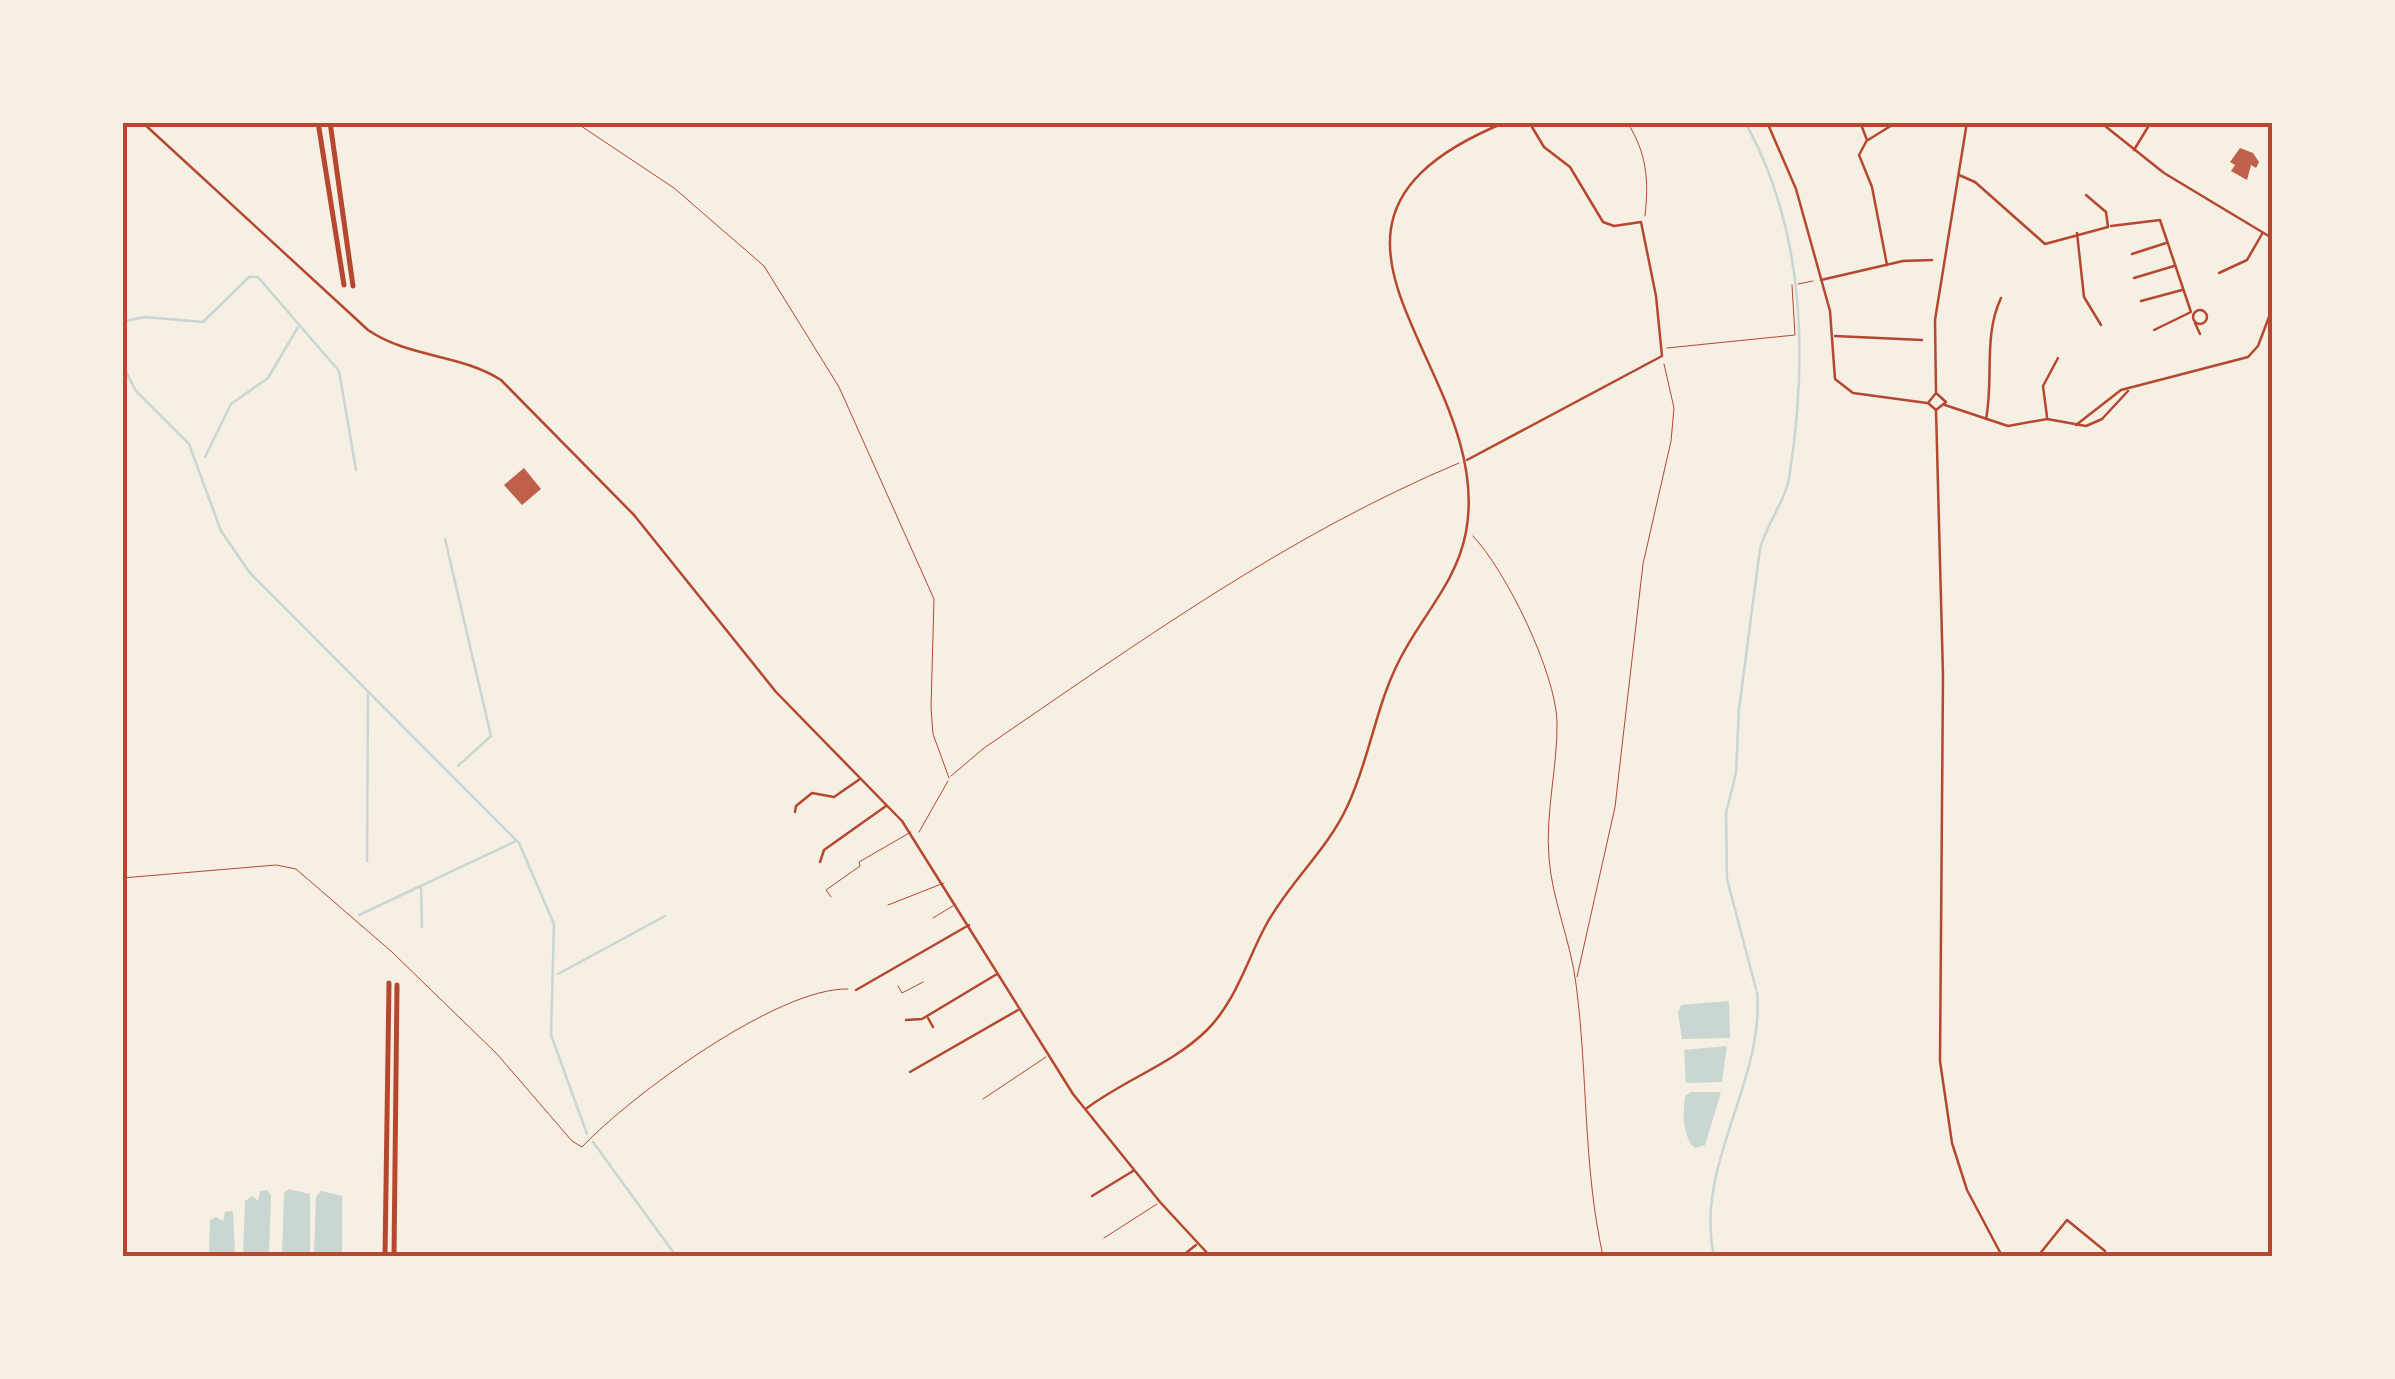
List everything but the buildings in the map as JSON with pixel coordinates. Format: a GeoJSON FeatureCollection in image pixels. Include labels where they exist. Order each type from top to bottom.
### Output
{"type":"FeatureCollection","features":[{"type":"Feature","properties":{"kind":"highway"},"geometry":{"type":"LineString","coordinates":[[318,122],[344,285]]}},
{"type":"Feature","properties":{"kind":"highway"},"geometry":{"type":"LineString","coordinates":[[330,122],[354,286]]}},
{"type":"Feature","properties":{"kind":"highway"},"geometry":{"type":"LineString","coordinates":[[385,1256],[393,984],[394,1256]]}},
{"type":"Feature","properties":{"kind":"street"},"geometry":{"type":"LineString","coordinates":[[142,122],[368,330],[403,349],[484,370],[516,391],[665,551],[776,692],[888,805],[915,838],[1085,1110],[1210,1256]]}},
{"type":"Feature","properties":{"kind":"street"},"geometry":{"type":"LineString","coordinates":[[1085,1110],[1191,1042],[1225,1008],[1282,898],[1345,811],[1388,683],[1448,586],[1466,530],[1467,460],[1452,410],[1397,291],[1392,238],[1405,190],[1428,163],[1451,146],[1506,122]]}},
{"type":"Feature","properties":{"kind":"street"},"geometry":{"type":"LineString","coordinates":[[1467,460],[1662,356],[1640,222],[1614,226],[1603,222],[1570,168],[1540,142],[1529,122]]}},
{"type":"Feature","properties":{"kind":"street"},"geometry":{"type":"LineString","coordinates":[[1780,122],[1768,125],[1796,189],[1833,336],[1832,368],[1842,388],[1853,393],[1928,403],[1936,410],[1943,652],[1939,977],[1943,1092],[1952,1144],[1967,1190],[2002,1256]]}},
{"type":"Feature","properties":{"kind":"street"},"geometry":{"type":"LineString","coordinates":[[1860,122],[1867,140]]}},
{"type":"Feature","properties":{"kind":"street"},"geometry":{"type":"LineString","coordinates":[[1888,265],[1872,187],[1859,155],[1867,140],[1897,122]]}},
{"type":"Feature","properties":{"kind":"street"},"geometry":{"type":"LineString","coordinates":[[1928,403],[1936,393],[1934,320],[1967,122]]}},
{"type":"Feature","properties":{"kind":"street"},"geometry":{"type":"LineString","coordinates":[[2100,122],[2194,194],[2272,238]]}},
{"type":"Feature","properties":{"kind":"street"},"geometry":{"type":"LineString","coordinates":[[2134,150],[2151,122]]}},
{"type":"Feature","properties":{"kind":"street"},"geometry":{"type":"LineString","coordinates":[[1958,175],[1975,182],[2045,244],[2077,232],[2160,220],[2200,334]]}},
{"type":"Feature","properties":{"kind":"street"},"geometry":{"type":"LineString","coordinates":[[2086,195],[2106,212],[2108,227]]}},
{"type":"Feature","properties":{"kind":"street"},"geometry":{"type":"LineString","coordinates":[[2077,232],[2084,298],[2100,325]]}},
{"type":"Feature","properties":{"kind":"street"},"geometry":{"type":"LineString","coordinates":[[2219,273],[2247,260],[2262,233]]}},
{"type":"Feature","properties":{"kind":"street"},"geometry":{"type":"LineString","coordinates":[[2132,254],[2167,242]]}},
{"type":"Feature","properties":{"kind":"street"},"geometry":{"type":"LineString","coordinates":[[1821,280],[1932,260]]}},
{"type":"Feature","properties":{"kind":"street"},"geometry":{"type":"LineString","coordinates":[[2134,278],[2176,265]]}},
{"type":"Feature","properties":{"kind":"street"},"geometry":{"type":"LineString","coordinates":[[2140,301],[2184,289]]}},
{"type":"Feature","properties":{"kind":"street"},"geometry":{"type":"LineString","coordinates":[[1986,418],[1992,379],[1988,360],[2000,298]]}},
{"type":"Feature","properties":{"kind":"street"},"geometry":{"type":"LineString","coordinates":[[2076,425],[2110,397],[2130,388],[2248,357],[2258,346],[2272,309]]}},
{"type":"Feature","properties":{"kind":"street"},"geometry":{"type":"LineString","coordinates":[[2154,330],[2191,312]]}},
{"type":"Feature","properties":{"kind":"street"},"geometry":{"type":"LineString","coordinates":[[1833,336],[1922,340]]}},
{"type":"Feature","properties":{"kind":"street"},"geometry":{"type":"LineString","coordinates":[[2047,419],[2043,386],[2058,358]]}},
{"type":"Feature","properties":{"kind":"street"},"geometry":{"type":"LineString","coordinates":[[1936,410],[1945,406],[2008,426],[2047,419],[2076,425],[2096,424],[2130,388]]}},
{"type":"Feature","properties":{"kind":"street"},"geometry":{"type":"LineString","coordinates":[[1936,393],[1943,395],[1945,406]]}},
{"type":"Feature","properties":{"kind":"street"},"geometry":{"type":"LineString","coordinates":[[795,812],[796,806],[812,794],[834,797],[861,778]]}},
{"type":"Feature","properties":{"kind":"street"},"geometry":{"type":"LineString","coordinates":[[820,862],[824,850],[888,805]]}},
{"type":"Feature","properties":{"kind":"street"},"geometry":{"type":"LineString","coordinates":[[856,990],[969,925]]}},
{"type":"Feature","properties":{"kind":"street"},"geometry":{"type":"LineString","coordinates":[[906,1020],[917,1022],[998,973]]}},
{"type":"Feature","properties":{"kind":"street"},"geometry":{"type":"LineString","coordinates":[[910,1072],[1020,1009]]}},
{"type":"Feature","properties":{"kind":"street"},"geometry":{"type":"LineString","coordinates":[[927,1016],[934,1027]]}},
{"type":"Feature","properties":{"kind":"street"},"geometry":{"type":"LineString","coordinates":[[1092,1196],[1134,1171]]}},
{"type":"Feature","properties":{"kind":"street"},"geometry":{"type":"LineString","coordinates":[[2038,1256],[2066,1220],[2106,1250]]}},
{"type":"Feature","properties":{"kind":"street"},"geometry":{"type":"LineString","coordinates":[[1182,1256],[1198,1244]]}},
{"type":"Feature","properties":{"kind":"street"},"geometry":{"type":"LineString","coordinates":[[1188,1252],[1192,1256]]}},
{"type":"Feature","properties":{"kind":"lane"},"geometry":{"type":"LineString","coordinates":[[832,897],[826,890],[837,880],[910,832]]}},
{"type":"Feature","properties":{"kind":"lane"},"geometry":{"type":"LineString","coordinates":[[888,905],[944,883]]}},
{"type":"Feature","properties":{"kind":"lane"},"geometry":{"type":"LineString","coordinates":[[933,918],[956,904]]}},
{"type":"Feature","properties":{"kind":"lane"},"geometry":{"type":"LineString","coordinates":[[898,986],[902,994],[922,982]]}},
{"type":"Feature","properties":{"kind":"lane"},"geometry":{"type":"LineString","coordinates":[[983,1099],[1048,1055]]}},
{"type":"Feature","properties":{"kind":"lane"},"geometry":{"type":"LineString","coordinates":[[1104,1238],[1160,1202]]}},
{"type":"Feature","properties":{"kind":"path"},"geometry":{"type":"LineString","coordinates":[[575,122],[674,188],[764,266],[839,387],[934,599],[930,708],[949,778]]}},
{"type":"Feature","properties":{"kind":"path"},"geometry":{"type":"LineString","coordinates":[[1626,122],[1638,139],[1648,180],[1645,216],[1640,222]]}},
{"type":"Feature","properties":{"kind":"path"},"geometry":{"type":"LineString","coordinates":[[1798,284],[1821,280]]}},
{"type":"Feature","properties":{"kind":"path"},"geometry":{"type":"LineString","coordinates":[[1662,348],[1795,335],[1792,285]]}},
{"type":"Feature","properties":{"kind":"path"},"geometry":{"type":"LineString","coordinates":[[1576,978],[1615,807],[1631,647],[1670,441],[1672,391],[1662,356]]}},
{"type":"Feature","properties":{"kind":"path"},"geometry":{"type":"LineString","coordinates":[[915,838],[949,778],[999,738],[1276,552],[1357,508],[1467,460]]}},
{"type":"Feature","properties":{"kind":"path"},"geometry":{"type":"LineString","coordinates":[[1466,530],[1476,539],[1528,623],[1552,693],[1557,720],[1549,858],[1576,978],[1585,1058],[1591,1202],[1603,1256]]}},
{"type":"Feature","properties":{"kind":"path"},"geometry":{"type":"LineString","coordinates":[[122,878],[276,865],[296,870],[406,965],[510,1067],[572,1141],[582,1147],[658,1080],[691,1058],[821,992],[856,990]]}},
{"type":"Feature","properties":{"kind":"shaded area"},"geometry":{"type":"Polygon","coordinates":[[[1729,1001],[1730,1038],[1682,1039],[1678,1013],[1681,1005],[1729,1001]]]}},
{"type":"Feature","properties":{"kind":"shaded area"},"geometry":{"type":"Polygon","coordinates":[[[1727,1046],[1722,1082],[1686,1083],[1684,1050],[1727,1046]]]}},
{"type":"Feature","properties":{"kind":"shaded area"},"geometry":{"type":"Polygon","coordinates":[[[1691,1092],[1721,1092],[1705,1145],[1695,1148],[1684,1124],[1685,1096],[1691,1092]]]}},
{"type":"Feature","properties":{"kind":"shaded area"},"geometry":{"type":"Polygon","coordinates":[[[289,1189],[310,1194],[310,1256],[282,1256],[284,1193],[289,1189]]]}},
{"type":"Feature","properties":{"kind":"shaded area"},"geometry":{"type":"Polygon","coordinates":[[[267,1190],[271,1195],[269,1256],[243,1256],[245,1201],[252,1196],[258,1201],[260,1191],[267,1190]]]}},
{"type":"Feature","properties":{"kind":"shaded area"},"geometry":{"type":"Polygon","coordinates":[[[321,1191],[342,1196],[342,1256],[314,1256],[316,1197],[321,1191]]]}},
{"type":"Feature","properties":{"kind":"shaded area"},"geometry":{"type":"Polygon","coordinates":[[[233,1211],[235,1256],[209,1256],[210,1220],[216,1217],[223,1221],[225,1212],[233,1211]]]}},
{"type":"Feature","properties":{"kind":"waterway"},"geometry":{"type":"LineString","coordinates":[[1745,122],[1780,207],[1791,251],[1800,342],[1789,479],[1760,549],[1739,709],[1736,773],[1726,813],[1727,879],[1756,989]]}},
{"type":"Feature","properties":{"kind":"waterway"},"geometry":{"type":"LineString","coordinates":[[125,321],[145,317],[203,322],[249,277],[258,277],[339,371],[356,470]]}},
{"type":"Feature","properties":{"kind":"waterway"},"geometry":{"type":"LineString","coordinates":[[205,457],[231,404],[268,378],[298,327]]}},
{"type":"Feature","properties":{"kind":"waterway"},"geometry":{"type":"LineString","coordinates":[[122,364],[136,391],[189,444],[221,531],[250,573],[519,843],[554,924],[551,1035],[587,1134]]}},
{"type":"Feature","properties":{"kind":"waterway"},"geometry":{"type":"LineString","coordinates":[[445,539],[491,736],[458,766]]}},
{"type":"Feature","properties":{"kind":"waterway"},"geometry":{"type":"LineString","coordinates":[[367,861],[368,694]]}},
{"type":"Feature","properties":{"kind":"waterway"},"geometry":{"type":"LineString","coordinates":[[359,915],[516,841]]}},
{"type":"Feature","properties":{"kind":"waterway"},"geometry":{"type":"LineString","coordinates":[[421,888],[422,927]]}},
{"type":"Feature","properties":{"kind":"waterway"},"geometry":{"type":"LineString","coordinates":[[558,974],[665,916]]}},
{"type":"Feature","properties":{"kind":"waterway"},"geometry":{"type":"LineString","coordinates":[[1714,1256],[1710,1222],[1713,1189],[1751,1058],[1757,992]]}},
{"type":"Feature","properties":{"kind":"waterway"},"geometry":{"type":"LineString","coordinates":[[593,1142],[676,1256]]}}]}
